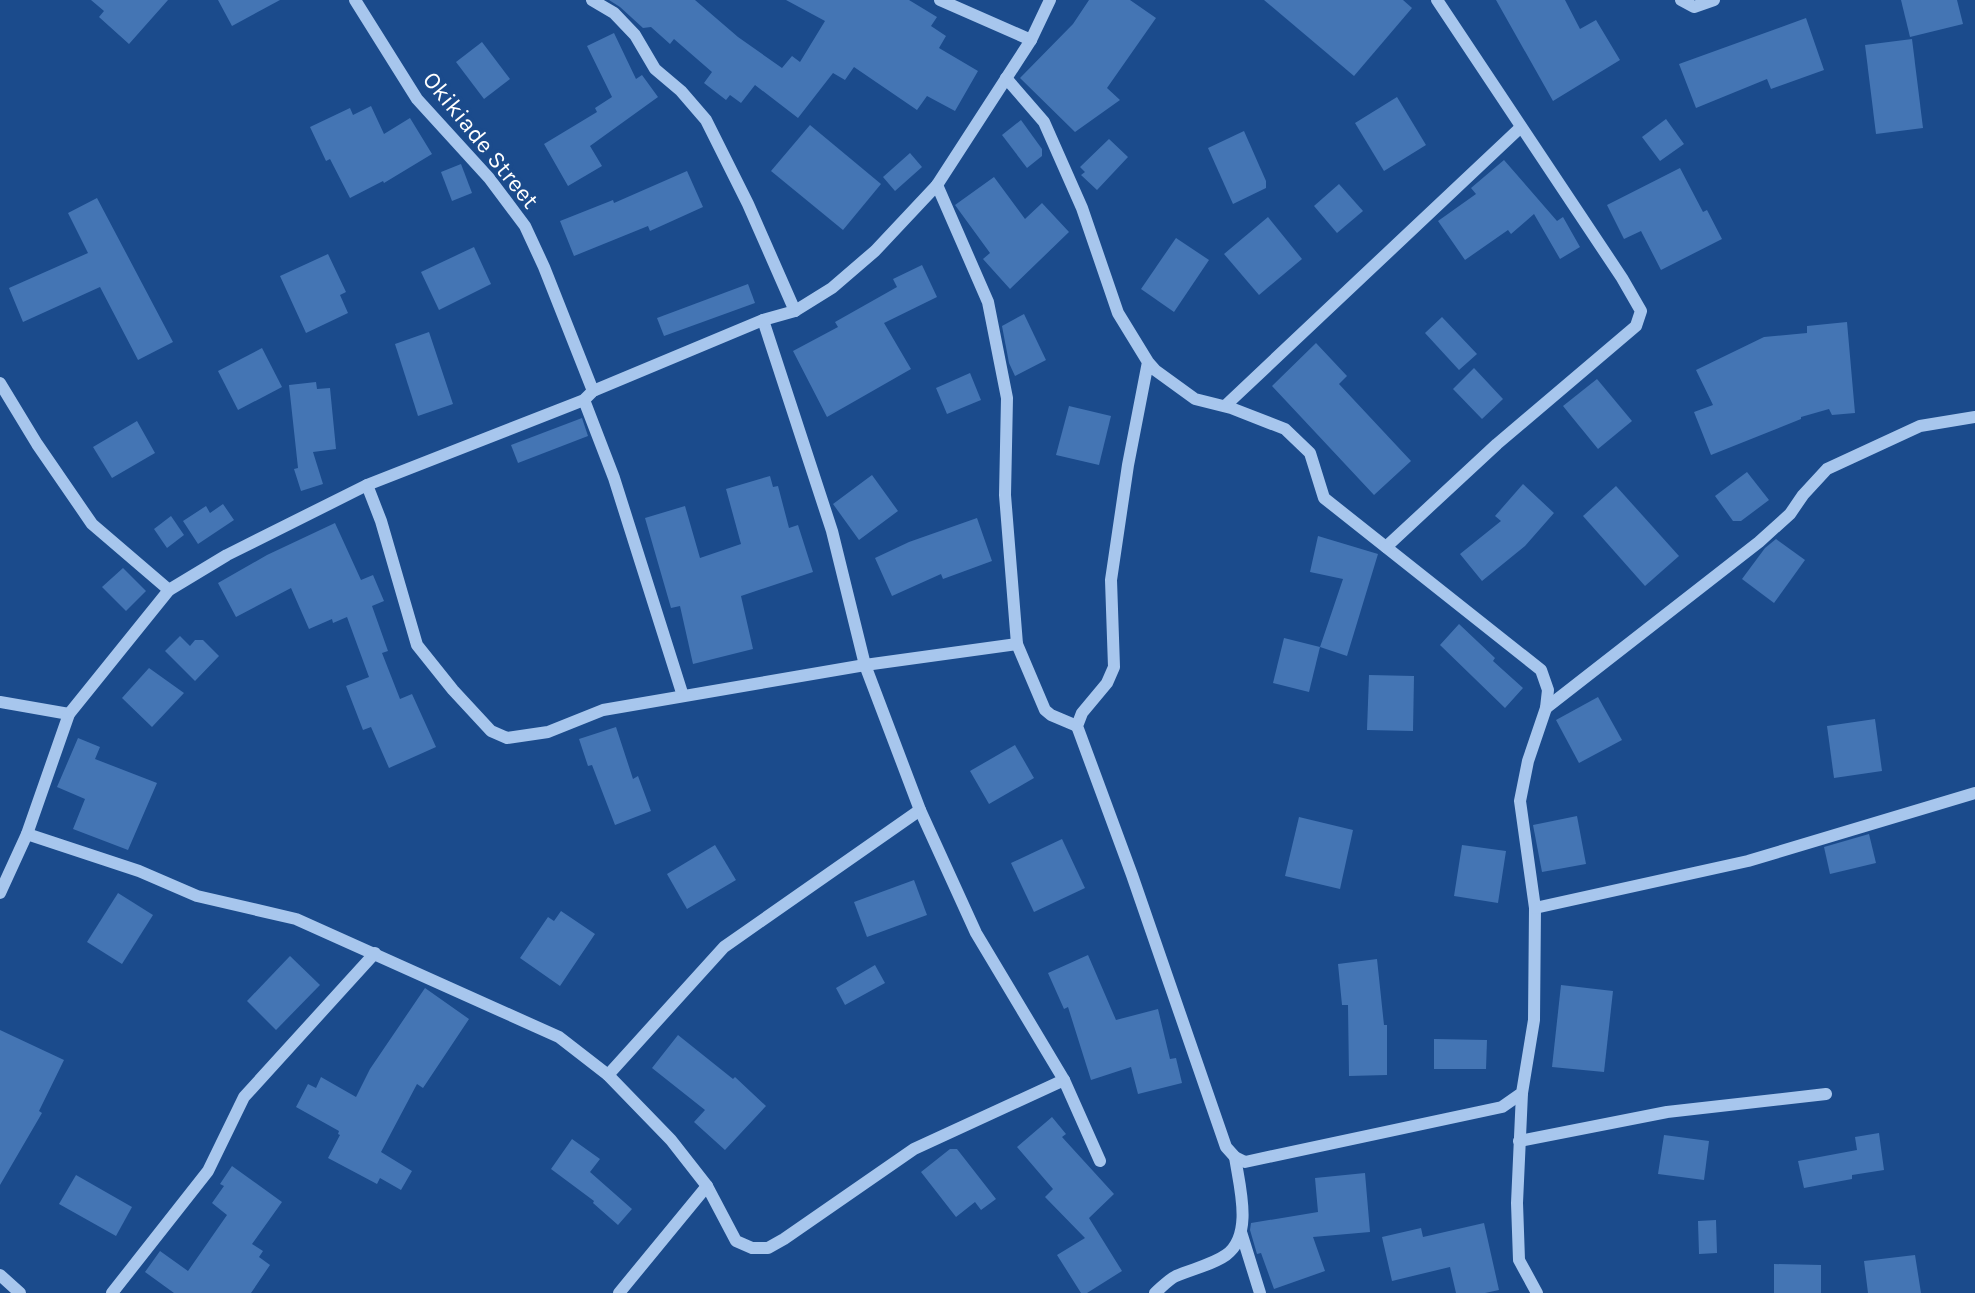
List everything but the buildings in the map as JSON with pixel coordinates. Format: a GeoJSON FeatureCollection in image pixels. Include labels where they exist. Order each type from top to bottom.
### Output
{"type":"FeatureCollection","features":[{"type":"Feature","properties":{"kind":"street","name":"Okikiade Street"},"geometry":{"type":"LineString","coordinates":[[355,0],[417,99],[489,178],[525,226],[544,267],[589,396],[683,696]]}},
{"type":"Feature","properties":{"kind":"street"},"geometry":{"type":"LineString","coordinates":[[592,0],[614,13],[635,35],[655,69],[681,91],[706,120],[748,205],[794,311]]}},
{"type":"Feature","properties":{"kind":"street"},"geometry":{"type":"LineString","coordinates":[[940,0],[1031,40]]}},
{"type":"Feature","properties":{"kind":"street"},"geometry":{"type":"LineString","coordinates":[[0,893],[27,834],[69,715],[169,590],[227,555],[367,485],[589,396],[763,320],[794,311],[832,288],[875,251],[937,185],[1031,40],[1050,0]]}},
{"type":"Feature","properties":{"kind":"street"},"geometry":{"type":"LineString","coordinates":[[1386,547],[1497,444],[1636,326],[1641,311],[1622,278],[1437,0]]}},
{"type":"Feature","properties":{"kind":"street"},"geometry":{"type":"LineString","coordinates":[[1681,0],[1694,7],[1714,0]]}},
{"type":"Feature","properties":{"kind":"street"},"geometry":{"type":"LineString","coordinates":[[1006,78],[1044,122],[1082,208],[1118,313],[1155,370],[1195,399],[1225,406],[1285,429],[1310,453],[1324,498],[1541,670],[1548,690],[1546,708],[1528,761],[1520,801],[1535,908],[1534,1020],[1522,1093],[1517,1203],[1518,1260],[1537,1293]]}},
{"type":"Feature","properties":{"kind":"street"},"geometry":{"type":"LineString","coordinates":[[1225,406],[1521,127]]}},
{"type":"Feature","properties":{"kind":"street"},"geometry":{"type":"LineString","coordinates":[[937,185],[988,302],[1007,398],[1004,495],[1017,644],[1045,710],[1077,726]]}},
{"type":"Feature","properties":{"kind":"street"},"geometry":{"type":"LineString","coordinates":[[763,320],[832,531],[865,665],[920,810],[976,933],[1064,1080],[1100,1161]]}},
{"type":"Feature","properties":{"kind":"street"},"geometry":{"type":"LineString","coordinates":[[1148,362],[1128,465],[1111,580],[1114,667],[1107,683],[1082,713],[1077,726],[1226,1146],[1245,1162],[1502,1107],[1522,1093]]}},
{"type":"Feature","properties":{"kind":"street"},"geometry":{"type":"LineString","coordinates":[[0,383],[37,444],[92,524],[169,590]]}},
{"type":"Feature","properties":{"kind":"street"},"geometry":{"type":"LineString","coordinates":[[1546,708],[1759,542],[1790,514],[1826,469],[1920,426],[1975,417]]}},
{"type":"Feature","properties":{"kind":"street"},"geometry":{"type":"LineString","coordinates":[[367,485],[385,534],[417,645],[491,731],[507,738],[548,732],[603,710],[865,665],[1017,644]]}},
{"type":"Feature","properties":{"kind":"street"},"geometry":{"type":"LineString","coordinates":[[0,702],[69,715]]}},
{"type":"Feature","properties":{"kind":"street"},"geometry":{"type":"LineString","coordinates":[[1535,908],[1748,861],[1975,793]]}},
{"type":"Feature","properties":{"kind":"street"},"geometry":{"type":"LineString","coordinates":[[608,1074],[724,947],[920,810]]}},
{"type":"Feature","properties":{"kind":"street"},"geometry":{"type":"LineString","coordinates":[[27,834],[139,871],[197,896],[296,919],[559,1037],[608,1074],[671,1140],[707,1186],[736,1241],[752,1248],[768,1248],[784,1239],[914,1149],[1064,1080]]}},
{"type":"Feature","properties":{"kind":"street"},"geometry":{"type":"LineString","coordinates":[[112,1293],[208,1171],[244,1097],[375,953]]}},
{"type":"Feature","properties":{"kind":"street"},"geometry":{"type":"LineString","coordinates":[[1519,1141],[1667,1112],[1826,1094]]}},
{"type":"Feature","properties":{"kind":"street"},"geometry":{"type":"LineString","coordinates":[[1155,1293],[1173,1278],[1226,1255],[1235,1245],[1241,1231],[1242,1215],[1236,1157]]}},
{"type":"Feature","properties":{"kind":"street"},"geometry":{"type":"LineString","coordinates":[[620,1293],[707,1186]]}},
{"type":"Feature","properties":{"kind":"street"},"geometry":{"type":"LineString","coordinates":[[1241,1231],[1260,1293]]}},
{"type":"Feature","properties":{"kind":"street"},"geometry":{"type":"LineString","coordinates":[[0,1275],[20,1293]]}}]}
